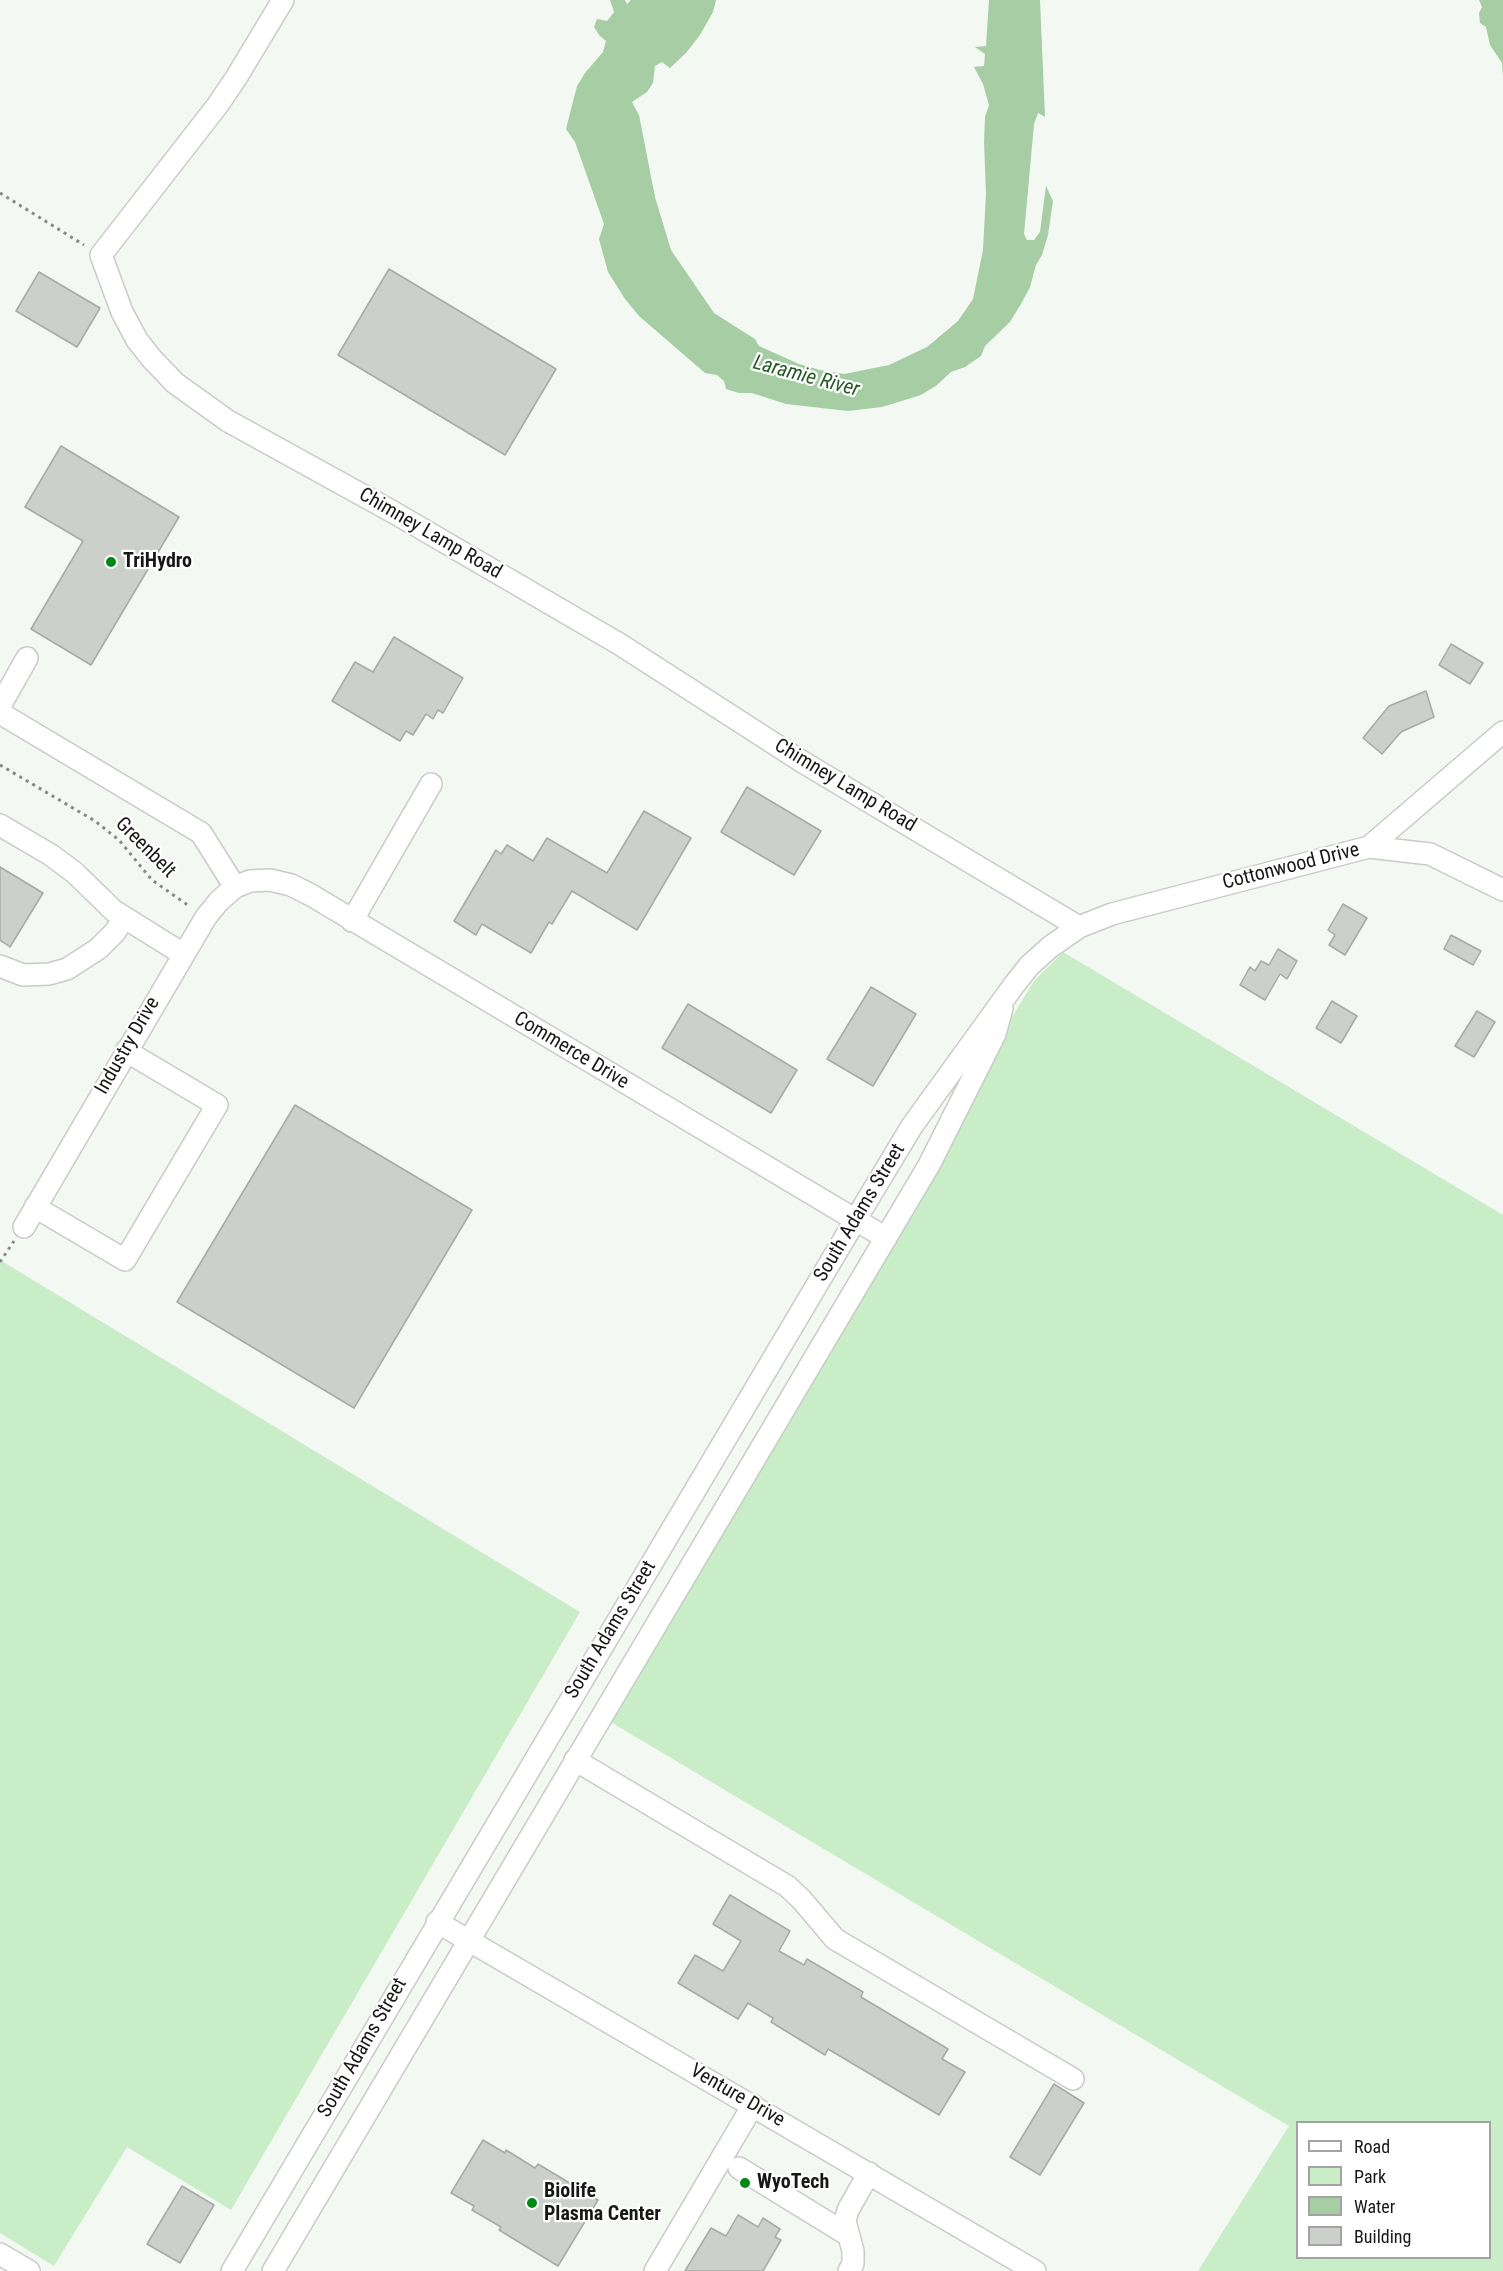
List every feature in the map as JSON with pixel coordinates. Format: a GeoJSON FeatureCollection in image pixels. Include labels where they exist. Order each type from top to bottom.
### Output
{"type":"FeatureCollection","features":[{"type":"Feature","properties":{"kind":"street"},"geometry":{"type":"LineString","coordinates":[[101,255],[217,106],[283,0]]}},
{"type":"Feature","properties":{"kind":"street","name":"Chimney Lamp Road"},"geometry":{"type":"LineString","coordinates":[[101,255],[122,312],[137,340],[175,383],[197,400],[228,421],[403,518],[621,645],[801,761],[1079,927]]}},
{"type":"Feature","properties":{"kind":"street"},"geometry":{"type":"LineString","coordinates":[[0,706],[27,658]]}},
{"type":"Feature","properties":{"kind":"street"},"geometry":{"type":"LineString","coordinates":[[0,713],[201,833],[243,884]]}},
{"type":"Feature","properties":{"kind":"street","name":"Cottonwood Drive"},"geometry":{"type":"LineString","coordinates":[[1079,927],[1152,902],[1369,847],[1503,732]]}},
{"type":"Feature","properties":{"kind":"street"},"geometry":{"type":"LineString","coordinates":[[352,921],[430,784]]}},
{"type":"Feature","properties":{"kind":"street"},"geometry":{"type":"LineString","coordinates":[[0,825],[51,855],[75,873],[114,911],[183,954]]}},
{"type":"Feature","properties":{"kind":"street"},"geometry":{"type":"LineString","coordinates":[[1369,847],[1430,854],[1503,890]]}},
{"type":"Feature","properties":{"kind":"street","name":"Commerce Drive"},"geometry":{"type":"LineString","coordinates":[[243,884],[270,880],[291,885],[886,1238]]}},
{"type":"Feature","properties":{"kind":"street","name":"Industry Drive"},"geometry":{"type":"LineString","coordinates":[[24,1227],[206,917],[219,901],[243,884]]}},
{"type":"Feature","properties":{"kind":"street"},"geometry":{"type":"LineString","coordinates":[[0,966],[23,975],[49,974],[67,969],[99,949],[124,918]]}},
{"type":"Feature","properties":{"kind":"street","name":"South Adams Street"},"geometry":{"type":"LineString","coordinates":[[232,2271],[437,1922],[912,1126],[984,1024],[1029,966],[1050,947],[1079,927]]}},
{"type":"Feature","properties":{"kind":"street","name":"South Adams Street"},"geometry":{"type":"LineString","coordinates":[[273,2271],[929,1165],[994,1034],[1005,999]]}},
{"type":"Feature","properties":{"kind":"street"},"geometry":{"type":"LineString","coordinates":[[35,1207],[125,1260],[211,1116],[217,1105],[126,1051]]}},
{"type":"Feature","properties":{"kind":"street"},"geometry":{"type":"LineString","coordinates":[[575,1760],[787,1886],[836,1939],[1073,2079]]}},
{"type":"Feature","properties":{"kind":"street","name":"Venture Drive"},"geometry":{"type":"LineString","coordinates":[[437,1922],[869,2173],[1012,2265],[1035,2271]]}},
{"type":"Feature","properties":{"kind":"street"},"geometry":{"type":"LineString","coordinates":[[655,2271],[753,2105]]}},
{"type":"Feature","properties":{"kind":"street"},"geometry":{"type":"LineString","coordinates":[[739,2168],[848,2235]]}},
{"type":"Feature","properties":{"kind":"street"},"geometry":{"type":"LineString","coordinates":[[849,2271],[853,2264],[853,2251],[845,2221],[848,2210],[869,2173]]}},
{"type":"Feature","properties":{"kind":"street"},"geometry":{"type":"LineString","coordinates":[[0,2253],[29,2271]]}},
{"type":"Feature","properties":{"kind":"path"},"geometry":{"type":"LineString","coordinates":[[0,193],[101,255]]}},
{"type":"Feature","properties":{"kind":"path","name":"Greenbelt"},"geometry":{"type":"LineString","coordinates":[[0,765],[95,821],[118,840],[152,880],[206,917]]}},
{"type":"Feature","properties":{"kind":"path"},"geometry":{"type":"LineString","coordinates":[[0,1262],[24,1227]]}},
{"type":"Feature","properties":{"kind":"green space"},"geometry":{"type":"Polygon","coordinates":[[[1063,952],[1503,1215],[1503,2271],[1198,2271],[1289,2126],[609,1721],[939,1170],[1004,1030],[1034,981],[1063,952]]]}},
{"type":"Feature","properties":{"kind":"green space"},"geometry":{"type":"Polygon","coordinates":[[[0,1260],[580,1612],[231,2210],[127,2147],[54,2266],[0,2233],[0,1260]]]}},
{"type":"Feature","properties":{"kind":"water","name":"Laramie River"},"geometry":{"type":"Polygon","coordinates":[[[610,0],[625,0],[627,4],[631,0],[716,0],[713,12],[700,35],[686,53],[670,68],[662,62],[655,66],[653,83],[647,92],[632,102],[639,115],[655,197],[671,250],[714,313],[755,339],[759,346],[799,364],[844,374],[889,365],[927,347],[958,321],[973,299],[983,250],[986,193],[985,117],[989,105],[983,84],[974,67],[984,66],[985,54],[975,47],[986,46],[989,0],[1040,0],[1045,117],[1038,113],[1034,124],[1024,234],[1027,240],[1034,240],[1040,232],[1046,186],[1053,201],[1048,235],[1030,287],[1021,304],[1010,322],[985,346],[981,356],[965,367],[951,372],[921,395],[882,407],[848,411],[786,404],[752,393],[739,393],[726,389],[724,381],[717,375],[705,373],[639,316],[608,272],[599,239],[604,224],[575,142],[566,129],[577,86],[603,52],[606,41],[594,27],[597,19],[607,21],[614,12],[610,0]]]}},
{"type":"Feature","properties":{"kind":"water"},"geometry":{"type":"Polygon","coordinates":[[[1479,0],[1503,0],[1503,76],[1502,63],[1490,45],[1486,27],[1480,23],[1479,13],[1482,7],[1479,0]]]}},
{"type":"Feature","properties":{"kind":"building"},"geometry":{"type":"Polygon","coordinates":[[[389,269],[556,369],[505,455],[338,355],[389,269]]]}},
{"type":"Feature","properties":{"kind":"building"},"geometry":{"type":"Polygon","coordinates":[[[39,272],[100,308],[77,347],[16,311],[39,272]]]}},
{"type":"Feature","properties":{"kind":"building","name":"TriHydro"},"geometry":{"type":"Polygon","coordinates":[[[61,446],[179,517],[91,665],[31,629],[83,541],[25,507],[61,446]]]}},
{"type":"Feature","properties":{"kind":"building"},"geometry":{"type":"Polygon","coordinates":[[[394,637],[463,678],[443,713],[438,710],[433,719],[426,714],[413,735],[406,731],[400,741],[332,701],[355,662],[373,672],[394,637]]]}},
{"type":"Feature","properties":{"kind":"building"},"geometry":{"type":"Polygon","coordinates":[[[1451,644],[1483,663],[1470,684],[1439,665],[1451,644]]]}},
{"type":"Feature","properties":{"kind":"building"},"geometry":{"type":"Polygon","coordinates":[[[1426,691],[1434,717],[1401,732],[1382,754],[1363,738],[1389,706],[1426,691]]]}},
{"type":"Feature","properties":{"kind":"building"},"geometry":{"type":"Polygon","coordinates":[[[747,787],[821,831],[794,875],[721,832],[747,787]]]}},
{"type":"Feature","properties":{"kind":"building"},"geometry":{"type":"Polygon","coordinates":[[[644,811],[691,838],[637,930],[572,891],[552,924],[549,922],[531,953],[482,924],[476,935],[454,921],[496,850],[501,854],[507,845],[533,861],[547,838],[607,873],[644,811]]]}},
{"type":"Feature","properties":{"kind":"building"},"geometry":{"type":"Polygon","coordinates":[[[0,867],[43,893],[10,947],[0,940],[0,867]]]}},
{"type":"Feature","properties":{"kind":"building"},"geometry":{"type":"Polygon","coordinates":[[[1343,904],[1367,918],[1345,955],[1329,945],[1335,935],[1328,930],[1343,904]]]}},
{"type":"Feature","properties":{"kind":"building"},"geometry":{"type":"Polygon","coordinates":[[[1451,935],[1481,951],[1473,965],[1444,949],[1451,935]]]}},
{"type":"Feature","properties":{"kind":"building"},"geometry":{"type":"Polygon","coordinates":[[[1278,949],[1297,961],[1287,979],[1280,974],[1265,1000],[1240,985],[1250,967],[1255,971],[1261,961],[1269,965],[1278,949]]]}},
{"type":"Feature","properties":{"kind":"building"},"geometry":{"type":"Polygon","coordinates":[[[871,987],[916,1014],[873,1086],[827,1059],[871,987]]]}},
{"type":"Feature","properties":{"kind":"building"},"geometry":{"type":"Polygon","coordinates":[[[1332,1001],[1357,1016],[1341,1043],[1316,1028],[1332,1001]]]}},
{"type":"Feature","properties":{"kind":"building"},"geometry":{"type":"Polygon","coordinates":[[[688,1004],[797,1070],[771,1113],[662,1048],[688,1004]]]}},
{"type":"Feature","properties":{"kind":"building"},"geometry":{"type":"Polygon","coordinates":[[[1477,1011],[1495,1022],[1474,1057],[1455,1046],[1477,1011]]]}},
{"type":"Feature","properties":{"kind":"building"},"geometry":{"type":"Polygon","coordinates":[[[295,1105],[472,1210],[354,1408],[177,1302],[295,1105]]]}},
{"type":"Feature","properties":{"kind":"building"},"geometry":{"type":"Polygon","coordinates":[[[730,1895],[790,1931],[779,1951],[804,1965],[807,1959],[863,1992],[861,1997],[948,2049],[942,2059],[965,2072],[939,2115],[828,2049],[825,2055],[771,2022],[773,2018],[748,2003],[738,2019],[678,1983],[695,1955],[723,1971],[741,1941],[713,1924],[730,1895]]]}},
{"type":"Feature","properties":{"kind":"building"},"geometry":{"type":"Polygon","coordinates":[[[1054,2084],[1084,2103],[1040,2175],[1010,2157],[1054,2084]]]}},
{"type":"Feature","properties":{"kind":"building","name":"Biolife Plasma Center"},"geometry":{"type":"Polygon","coordinates":[[[483,2140],[505,2153],[506,2150],[535,2168],[538,2164],[598,2200],[558,2266],[499,2230],[501,2227],[472,2210],[474,2206],[451,2193],[483,2140]]]}},
{"type":"Feature","properties":{"kind":"building"},"geometry":{"type":"Polygon","coordinates":[[[182,2186],[214,2205],[180,2263],[147,2244],[182,2186]]]}},
{"type":"Feature","properties":{"kind":"building"},"geometry":{"type":"Polygon","coordinates":[[[738,2215],[758,2227],[763,2218],[780,2229],[775,2237],[781,2240],[763,2271],[685,2271],[711,2228],[726,2236],[738,2215]]]}},
{"type":"Feature","properties":{"kind":"place","name":"TriHydro"},"geometry":{"type":"Point","coordinates":[111,562]}},
{"type":"Feature","properties":{"kind":"place","name":"WyoTech"},"geometry":{"type":"Point","coordinates":[745,2183]}},
{"type":"Feature","properties":{"kind":"place","name":"Biolife Plasma Center"},"geometry":{"type":"Point","coordinates":[532,2203]}}]}
